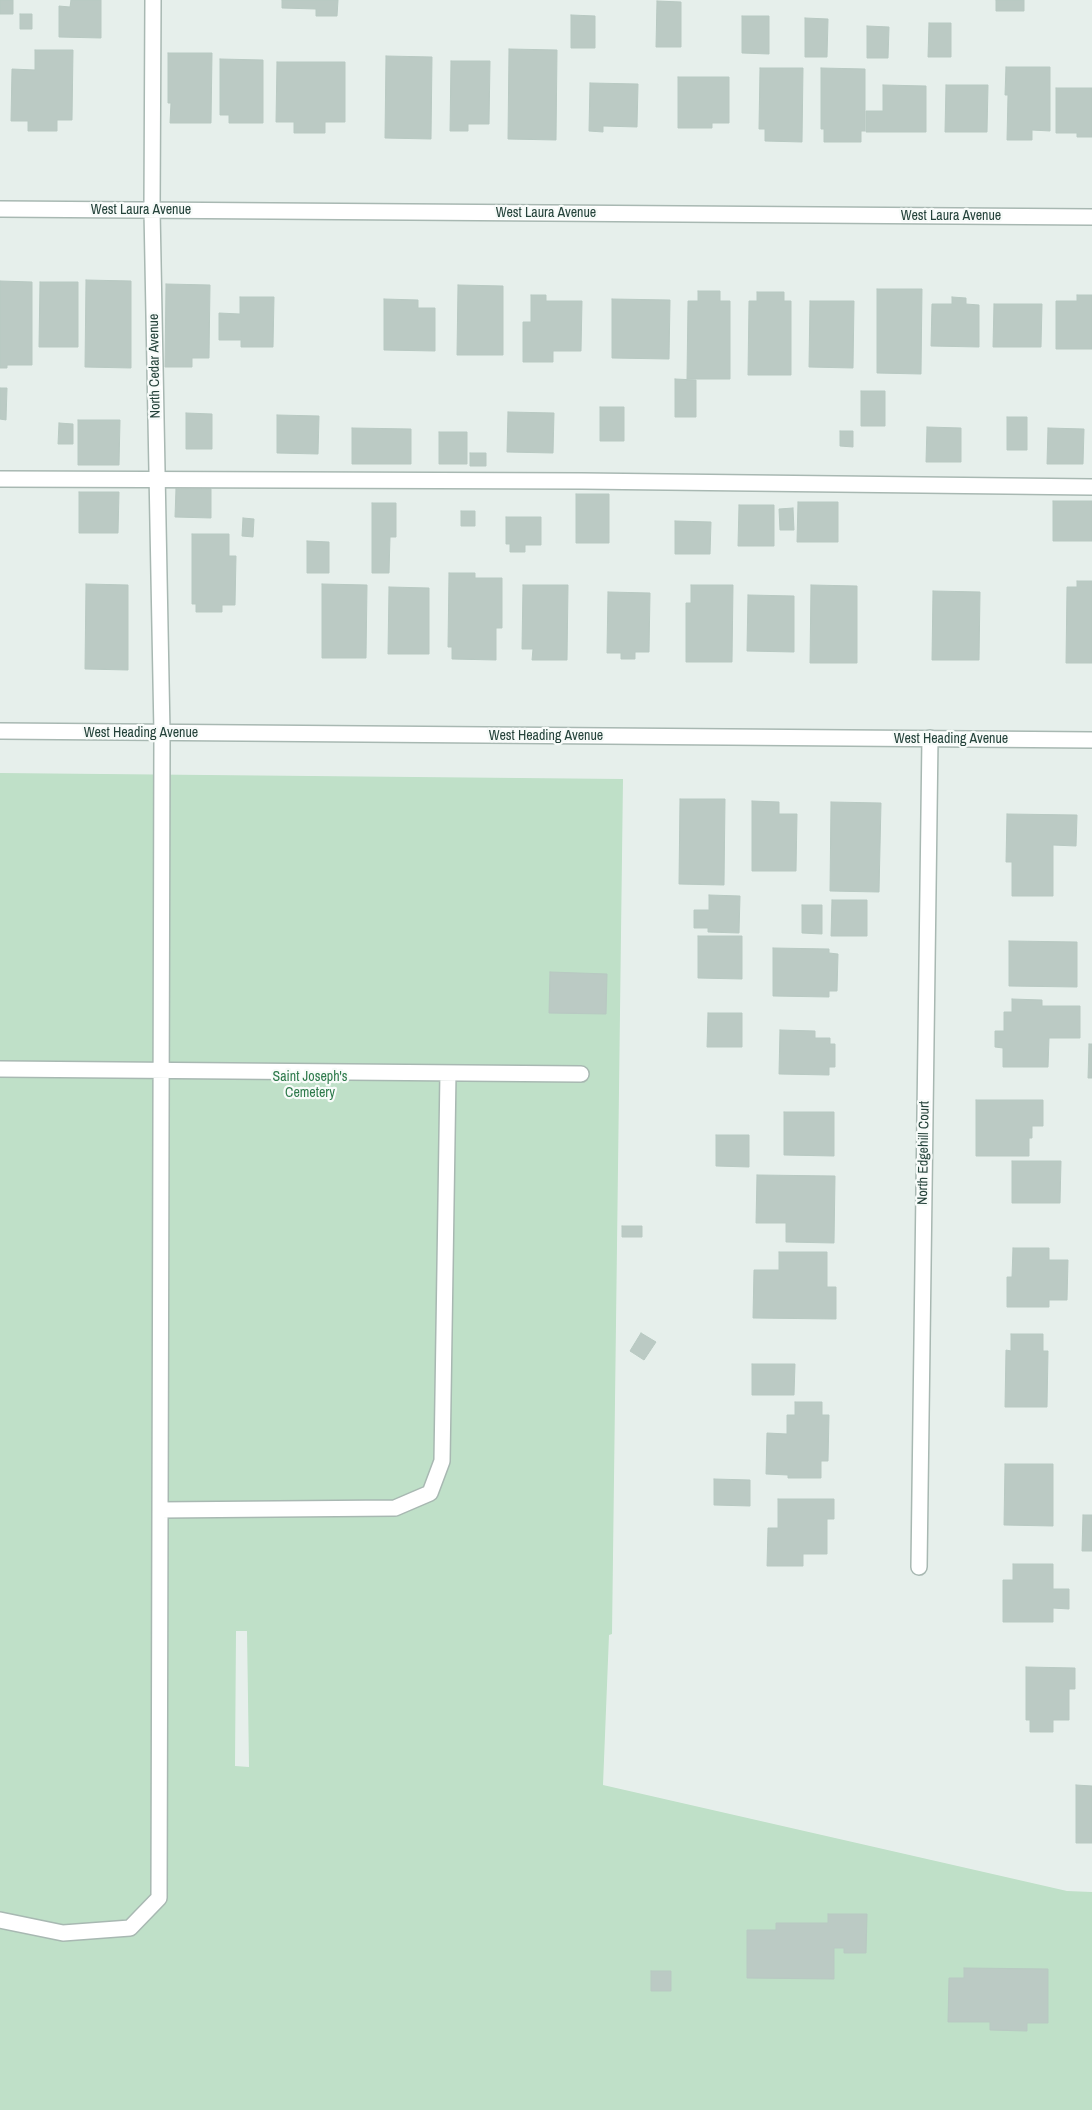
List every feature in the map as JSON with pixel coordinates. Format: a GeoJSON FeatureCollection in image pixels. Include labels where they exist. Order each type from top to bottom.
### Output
{"type":"FeatureCollection","features":[{"type":"Feature","properties":{"kind":"street","name":"North Cedar Avenue"},"geometry":{"type":"LineString","coordinates":[[0,1920],[63,1933],[130,1928],[159,1898],[162,733],[152,210],[153,0]]}},
{"type":"Feature","properties":{"kind":"street","name":"West Laura Avenue"},"geometry":{"type":"LineString","coordinates":[[0,208],[1092,218]]}},
{"type":"Feature","properties":{"kind":"street"},"geometry":{"type":"LineString","coordinates":[[0,479],[582,481],[1092,487]]}},
{"type":"Feature","properties":{"kind":"street","name":"West Heading Avenue"},"geometry":{"type":"LineString","coordinates":[[0,731],[1092,740]]}},
{"type":"Feature","properties":{"kind":"street","name":"North Edgehill Court"},"geometry":{"type":"LineString","coordinates":[[919,1567],[930,738]]}},
{"type":"Feature","properties":{"kind":"street"},"geometry":{"type":"LineString","coordinates":[[0,1069],[581,1074]]}},
{"type":"Feature","properties":{"kind":"street"},"geometry":{"type":"LineString","coordinates":[[160,1510],[395,1508],[430,1493],[442,1461],[448,1072]]}},
{"type":"Feature","properties":{"kind":"green space","name":"Saint Joseph's Cemetery"},"geometry":{"type":"Polygon","coordinates":[[[0,773],[623,779],[612,1634],[609,1635],[603,1785],[1067,1891],[1092,1892],[1092,2110],[0,2110],[0,773]],[[236,1631],[235,1766],[249,1767],[247,1631],[236,1631]]]}},
{"type":"Feature","properties":{"kind":"building"},"geometry":{"type":"Polygon","coordinates":[[[0,0],[13,0],[13,14],[0,14],[0,0]]]}},
{"type":"Feature","properties":{"kind":"building"},"geometry":{"type":"Polygon","coordinates":[[[71,0],[101,0],[101,38],[59,37],[59,6],[70,7],[71,0]]]}},
{"type":"Feature","properties":{"kind":"building"},"geometry":{"type":"Polygon","coordinates":[[[282,0],[338,0],[337,16],[316,16],[316,9],[282,8],[282,0]]]}},
{"type":"Feature","properties":{"kind":"building"},"geometry":{"type":"Polygon","coordinates":[[[996,0],[1024,0],[1024,11],[996,11],[996,0]]]}},
{"type":"Feature","properties":{"kind":"building"},"geometry":{"type":"Polygon","coordinates":[[[657,1],[681,2],[681,47],[656,47],[657,1]]]}},
{"type":"Feature","properties":{"kind":"building"},"geometry":{"type":"Polygon","coordinates":[[[20,14],[32,14],[32,29],[20,29],[20,14]]]}},
{"type":"Feature","properties":{"kind":"building"},"geometry":{"type":"Polygon","coordinates":[[[571,15],[595,16],[595,48],[571,48],[571,15]]]}},
{"type":"Feature","properties":{"kind":"building"},"geometry":{"type":"Polygon","coordinates":[[[742,16],[769,16],[769,54],[742,53],[742,16]]]}},
{"type":"Feature","properties":{"kind":"building"},"geometry":{"type":"Polygon","coordinates":[[[805,18],[828,19],[827,57],[805,57],[805,18]]]}},
{"type":"Feature","properties":{"kind":"building"},"geometry":{"type":"Polygon","coordinates":[[[929,23],[951,23],[951,57],[928,57],[929,23]]]}},
{"type":"Feature","properties":{"kind":"building"},"geometry":{"type":"Polygon","coordinates":[[[867,26],[889,27],[888,58],[867,58],[867,26]]]}},
{"type":"Feature","properties":{"kind":"building"},"geometry":{"type":"Polygon","coordinates":[[[509,49],[557,50],[556,140],[508,139],[509,49]]]}},
{"type":"Feature","properties":{"kind":"building"},"geometry":{"type":"Polygon","coordinates":[[[35,50],[73,50],[72,120],[57,120],[57,131],[28,131],[28,121],[11,121],[12,69],[35,70],[35,50]]]}},
{"type":"Feature","properties":{"kind":"building"},"geometry":{"type":"Polygon","coordinates":[[[168,53],[212,53],[211,123],[170,123],[171,103],[168,103],[168,53]]]}},
{"type":"Feature","properties":{"kind":"building"},"geometry":{"type":"Polygon","coordinates":[[[386,56],[432,57],[431,139],[385,138],[386,56]]]}},
{"type":"Feature","properties":{"kind":"building"},"geometry":{"type":"Polygon","coordinates":[[[220,59],[263,60],[263,123],[229,123],[229,115],[220,115],[220,59]]]}},
{"type":"Feature","properties":{"kind":"building"},"geometry":{"type":"Polygon","coordinates":[[[451,61],[490,61],[489,124],[468,124],[468,131],[450,131],[451,61]]]}},
{"type":"Feature","properties":{"kind":"building"},"geometry":{"type":"Polygon","coordinates":[[[277,62],[345,62],[345,122],[325,122],[325,133],[294,133],[294,122],[276,122],[277,62]]]}},
{"type":"Feature","properties":{"kind":"building"},"geometry":{"type":"Polygon","coordinates":[[[1006,67],[1050,67],[1050,131],[1032,130],[1032,140],[1007,140],[1008,95],[1005,95],[1006,67]]]}},
{"type":"Feature","properties":{"kind":"building"},"geometry":{"type":"Polygon","coordinates":[[[760,68],[803,68],[802,142],[765,141],[765,129],[759,129],[760,68]]]}},
{"type":"Feature","properties":{"kind":"building"},"geometry":{"type":"Polygon","coordinates":[[[821,68],[865,69],[865,131],[861,131],[861,142],[824,142],[824,129],[821,129],[821,68]]]}},
{"type":"Feature","properties":{"kind":"building"},"geometry":{"type":"Polygon","coordinates":[[[678,77],[729,77],[729,123],[712,123],[712,128],[678,128],[678,77]]]}},
{"type":"Feature","properties":{"kind":"building"},"geometry":{"type":"Polygon","coordinates":[[[590,83],[638,84],[637,127],[603,126],[603,132],[589,131],[590,83]]]}},
{"type":"Feature","properties":{"kind":"building"},"geometry":{"type":"Polygon","coordinates":[[[883,85],[926,86],[926,132],[866,132],[866,111],[883,111],[883,85]]]}},
{"type":"Feature","properties":{"kind":"building"},"geometry":{"type":"Polygon","coordinates":[[[946,85],[988,85],[987,132],[945,132],[946,85]]]}},
{"type":"Feature","properties":{"kind":"building"},"geometry":{"type":"Polygon","coordinates":[[[1056,88],[1092,88],[1092,137],[1077,137],[1077,133],[1056,133],[1056,88]]]}},
{"type":"Feature","properties":{"kind":"building"},"geometry":{"type":"Polygon","coordinates":[[[86,280],[131,281],[131,368],[85,367],[86,280]]]}},
{"type":"Feature","properties":{"kind":"building"},"geometry":{"type":"Polygon","coordinates":[[[0,281],[32,282],[32,365],[7,365],[7,368],[0,368],[0,281]]]}},
{"type":"Feature","properties":{"kind":"building"},"geometry":{"type":"Polygon","coordinates":[[[40,282],[78,282],[78,347],[39,347],[40,282]]]}},
{"type":"Feature","properties":{"kind":"building"},"geometry":{"type":"Polygon","coordinates":[[[166,284],[210,285],[209,358],[192,358],[192,367],[165,367],[166,284]]]}},
{"type":"Feature","properties":{"kind":"building"},"geometry":{"type":"Polygon","coordinates":[[[458,285],[503,286],[503,355],[457,355],[458,285]]]}},
{"type":"Feature","properties":{"kind":"building"},"geometry":{"type":"Polygon","coordinates":[[[877,289],[922,289],[921,374],[877,373],[877,289]]]}},
{"type":"Feature","properties":{"kind":"building"},"geometry":{"type":"Polygon","coordinates":[[[698,291],[720,291],[720,301],[730,301],[730,379],[687,379],[688,301],[698,301],[698,291]]]}},
{"type":"Feature","properties":{"kind":"building"},"geometry":{"type":"Polygon","coordinates":[[[757,292],[784,292],[784,301],[791,301],[791,375],[748,375],[749,301],[757,301],[757,292]]]}},
{"type":"Feature","properties":{"kind":"building"},"geometry":{"type":"Polygon","coordinates":[[[531,295],[546,295],[546,301],[582,301],[581,351],[553,351],[553,362],[523,362],[523,322],[531,322],[531,295]]]}},
{"type":"Feature","properties":{"kind":"building"},"geometry":{"type":"Polygon","coordinates":[[[1077,295],[1092,295],[1092,349],[1056,349],[1056,301],[1077,301],[1077,295]]]}},
{"type":"Feature","properties":{"kind":"building"},"geometry":{"type":"Polygon","coordinates":[[[240,297],[274,297],[273,347],[241,347],[241,340],[219,340],[219,313],[240,314],[240,297]]]}},
{"type":"Feature","properties":{"kind":"building"},"geometry":{"type":"Polygon","coordinates":[[[952,297],[966,298],[966,304],[979,305],[979,347],[931,346],[932,304],[952,304],[952,297]]]}},
{"type":"Feature","properties":{"kind":"building"},"geometry":{"type":"Polygon","coordinates":[[[384,299],[418,300],[418,308],[435,308],[435,351],[384,350],[384,299]]]}},
{"type":"Feature","properties":{"kind":"building"},"geometry":{"type":"Polygon","coordinates":[[[612,299],[670,300],[669,359],[612,358],[612,299]]]}},
{"type":"Feature","properties":{"kind":"building"},"geometry":{"type":"Polygon","coordinates":[[[810,301],[854,301],[853,368],[809,367],[810,301]]]}},
{"type":"Feature","properties":{"kind":"building"},"geometry":{"type":"Polygon","coordinates":[[[994,304],[1042,304],[1041,347],[993,347],[994,304]]]}},
{"type":"Feature","properties":{"kind":"building"},"geometry":{"type":"Polygon","coordinates":[[[675,379],[696,380],[696,417],[675,417],[675,379]]]}},
{"type":"Feature","properties":{"kind":"building"},"geometry":{"type":"Polygon","coordinates":[[[0,388],[7,388],[6,420],[0,419],[0,388]]]}},
{"type":"Feature","properties":{"kind":"building"},"geometry":{"type":"Polygon","coordinates":[[[861,391],[885,391],[885,426],[861,426],[861,391]]]}},
{"type":"Feature","properties":{"kind":"building"},"geometry":{"type":"Polygon","coordinates":[[[600,407],[624,407],[624,441],[600,441],[600,407]]]}},
{"type":"Feature","properties":{"kind":"building"},"geometry":{"type":"Polygon","coordinates":[[[508,412],[554,413],[553,453],[507,452],[508,412]]]}},
{"type":"Feature","properties":{"kind":"building"},"geometry":{"type":"Polygon","coordinates":[[[186,413],[212,414],[212,449],[186,449],[186,413]]]}},
{"type":"Feature","properties":{"kind":"building"},"geometry":{"type":"Polygon","coordinates":[[[277,415],[319,416],[318,454],[277,453],[277,415]]]}},
{"type":"Feature","properties":{"kind":"building"},"geometry":{"type":"Polygon","coordinates":[[[1007,417],[1027,417],[1027,450],[1007,450],[1007,417]]]}},
{"type":"Feature","properties":{"kind":"building"},"geometry":{"type":"Polygon","coordinates":[[[78,420],[120,420],[119,465],[78,465],[78,420]]]}},
{"type":"Feature","properties":{"kind":"building"},"geometry":{"type":"Polygon","coordinates":[[[59,423],[73,424],[73,444],[58,444],[59,423]]]}},
{"type":"Feature","properties":{"kind":"building"},"geometry":{"type":"Polygon","coordinates":[[[927,427],[961,428],[961,462],[926,462],[927,427]]]}},
{"type":"Feature","properties":{"kind":"building"},"geometry":{"type":"Polygon","coordinates":[[[352,428],[411,429],[411,464],[352,464],[352,428]]]}},
{"type":"Feature","properties":{"kind":"building"},"geometry":{"type":"Polygon","coordinates":[[[1048,428],[1084,429],[1083,464],[1047,464],[1048,428]]]}},
{"type":"Feature","properties":{"kind":"building"},"geometry":{"type":"Polygon","coordinates":[[[840,431],[853,431],[853,447],[840,446],[840,431]]]}},
{"type":"Feature","properties":{"kind":"building"},"geometry":{"type":"Polygon","coordinates":[[[439,432],[467,432],[467,464],[439,464],[439,432]]]}},
{"type":"Feature","properties":{"kind":"building"},"geometry":{"type":"Polygon","coordinates":[[[470,453],[486,453],[486,466],[470,466],[470,453]]]}},
{"type":"Feature","properties":{"kind":"building"},"geometry":{"type":"Polygon","coordinates":[[[176,489],[211,489],[211,518],[175,517],[176,489]]]}},
{"type":"Feature","properties":{"kind":"building"},"geometry":{"type":"Polygon","coordinates":[[[79,492],[119,492],[118,533],[79,533],[79,492]]]}},
{"type":"Feature","properties":{"kind":"building"},"geometry":{"type":"Polygon","coordinates":[[[576,494],[609,494],[609,543],[576,543],[576,494]]]}},
{"type":"Feature","properties":{"kind":"building"},"geometry":{"type":"Polygon","coordinates":[[[1053,501],[1092,501],[1092,541],[1053,541],[1053,501]]]}},
{"type":"Feature","properties":{"kind":"building"},"geometry":{"type":"Polygon","coordinates":[[[798,502],[838,502],[838,542],[797,542],[798,502]]]}},
{"type":"Feature","properties":{"kind":"building"},"geometry":{"type":"Polygon","coordinates":[[[372,503],[396,503],[396,537],[390,537],[389,573],[372,573],[372,503]]]}},
{"type":"Feature","properties":{"kind":"building"},"geometry":{"type":"Polygon","coordinates":[[[739,505],[774,505],[774,546],[738,546],[739,505]]]}},
{"type":"Feature","properties":{"kind":"building"},"geometry":{"type":"Polygon","coordinates":[[[793,508],[794,530],[780,530],[779,509],[793,508]]]}},
{"type":"Feature","properties":{"kind":"building"},"geometry":{"type":"Polygon","coordinates":[[[461,511],[475,511],[475,526],[461,526],[461,511]]]}},
{"type":"Feature","properties":{"kind":"building"},"geometry":{"type":"Polygon","coordinates":[[[506,517],[541,517],[541,545],[525,545],[525,552],[510,552],[510,544],[506,544],[506,517]]]}},
{"type":"Feature","properties":{"kind":"building"},"geometry":{"type":"Polygon","coordinates":[[[243,518],[254,519],[253,537],[242,536],[243,518]]]}},
{"type":"Feature","properties":{"kind":"building"},"geometry":{"type":"Polygon","coordinates":[[[675,521],[711,522],[710,554],[675,554],[675,521]]]}},
{"type":"Feature","properties":{"kind":"building"},"geometry":{"type":"Polygon","coordinates":[[[192,534],[229,534],[229,556],[236,556],[235,605],[222,605],[222,612],[196,612],[196,604],[192,604],[192,534]]]}},
{"type":"Feature","properties":{"kind":"building"},"geometry":{"type":"Polygon","coordinates":[[[307,541],[329,542],[329,573],[307,573],[307,541]]]}},
{"type":"Feature","properties":{"kind":"building"},"geometry":{"type":"Polygon","coordinates":[[[449,573],[475,573],[475,578],[502,578],[502,628],[496,628],[496,660],[452,659],[452,647],[448,647],[449,573]]]}},
{"type":"Feature","properties":{"kind":"building"},"geometry":{"type":"Polygon","coordinates":[[[1077,581],[1092,581],[1092,663],[1066,663],[1067,587],[1077,587],[1077,581]]]}},
{"type":"Feature","properties":{"kind":"building"},"geometry":{"type":"Polygon","coordinates":[[[86,584],[128,585],[128,670],[85,669],[86,584]]]}},
{"type":"Feature","properties":{"kind":"building"},"geometry":{"type":"Polygon","coordinates":[[[322,584],[367,585],[366,658],[322,658],[322,584]]]}},
{"type":"Feature","properties":{"kind":"building"},"geometry":{"type":"Polygon","coordinates":[[[523,585],[568,585],[567,660],[532,660],[533,649],[522,649],[523,585]]]}},
{"type":"Feature","properties":{"kind":"building"},"geometry":{"type":"Polygon","coordinates":[[[691,585],[733,585],[732,662],[686,662],[686,603],[691,603],[691,585]]]}},
{"type":"Feature","properties":{"kind":"building"},"geometry":{"type":"Polygon","coordinates":[[[811,585],[857,586],[857,663],[810,663],[811,585]]]}},
{"type":"Feature","properties":{"kind":"building"},"geometry":{"type":"Polygon","coordinates":[[[389,587],[429,588],[429,654],[388,654],[389,587]]]}},
{"type":"Feature","properties":{"kind":"building"},"geometry":{"type":"Polygon","coordinates":[[[933,591],[980,592],[979,660],[932,660],[933,591]]]}},
{"type":"Feature","properties":{"kind":"building"},"geometry":{"type":"Polygon","coordinates":[[[608,592],[650,593],[649,652],[635,652],[635,659],[621,659],[621,653],[607,653],[608,592]]]}},
{"type":"Feature","properties":{"kind":"building"},"geometry":{"type":"Polygon","coordinates":[[[748,595],[794,596],[794,652],[747,651],[748,595]]]}},
{"type":"Feature","properties":{"kind":"building"},"geometry":{"type":"Polygon","coordinates":[[[680,799],[725,799],[724,885],[679,884],[680,799]]]}},
{"type":"Feature","properties":{"kind":"building"},"geometry":{"type":"Polygon","coordinates":[[[752,801],[779,802],[779,814],[797,814],[796,871],[752,871],[752,801]]]}},
{"type":"Feature","properties":{"kind":"building"},"geometry":{"type":"Polygon","coordinates":[[[831,802],[881,803],[879,892],[830,891],[831,802]]]}},
{"type":"Feature","properties":{"kind":"building"},"geometry":{"type":"Polygon","coordinates":[[[1007,814],[1077,815],[1076,846],[1053,845],[1053,896],[1012,896],[1012,862],[1006,862],[1007,814]]]}},
{"type":"Feature","properties":{"kind":"building"},"geometry":{"type":"Polygon","coordinates":[[[709,895],[740,896],[739,933],[708,932],[708,928],[694,928],[694,910],[709,910],[709,895]]]}},
{"type":"Feature","properties":{"kind":"building"},"geometry":{"type":"Polygon","coordinates":[[[832,900],[867,900],[867,936],[831,936],[832,900]]]}},
{"type":"Feature","properties":{"kind":"building"},"geometry":{"type":"Polygon","coordinates":[[[802,905],[822,905],[822,934],[802,933],[802,905]]]}},
{"type":"Feature","properties":{"kind":"building"},"geometry":{"type":"Polygon","coordinates":[[[698,936],[742,936],[742,979],[698,978],[698,936]]]}},
{"type":"Feature","properties":{"kind":"building"},"geometry":{"type":"Polygon","coordinates":[[[1009,941],[1077,942],[1077,987],[1009,986],[1009,941]]]}},
{"type":"Feature","properties":{"kind":"building"},"geometry":{"type":"Polygon","coordinates":[[[773,948],[829,949],[829,953],[838,954],[837,991],[829,991],[829,997],[773,996],[773,948]]]}},
{"type":"Feature","properties":{"kind":"building"},"geometry":{"type":"Polygon","coordinates":[[[550,972],[607,974],[606,1014],[549,1013],[550,972]]]}},
{"type":"Feature","properties":{"kind":"building"},"geometry":{"type":"Polygon","coordinates":[[[1012,999],[1042,1000],[1042,1006],[1080,1006],[1080,1038],[1049,1038],[1048,1067],[1003,1067],[1003,1048],[995,1047],[995,1031],[1004,1031],[1004,1012],[1012,1012],[1012,999]]]}},
{"type":"Feature","properties":{"kind":"building"},"geometry":{"type":"Polygon","coordinates":[[[708,1013],[742,1013],[742,1047],[707,1047],[708,1013]]]}},
{"type":"Feature","properties":{"kind":"building"},"geometry":{"type":"Polygon","coordinates":[[[780,1030],[815,1031],[815,1038],[830,1038],[830,1044],[835,1044],[835,1067],[829,1067],[829,1075],[779,1074],[780,1030]]]}},
{"type":"Feature","properties":{"kind":"building"},"geometry":{"type":"Polygon","coordinates":[[[1089,1044],[1092,1044],[1092,1078],[1088,1078],[1089,1044]]]}},
{"type":"Feature","properties":{"kind":"building"},"geometry":{"type":"Polygon","coordinates":[[[976,1100],[1043,1100],[1043,1126],[1032,1126],[1032,1138],[1029,1138],[1029,1156],[976,1156],[976,1100]]]}},
{"type":"Feature","properties":{"kind":"building"},"geometry":{"type":"Polygon","coordinates":[[[784,1112],[834,1112],[834,1156],[784,1155],[784,1112]]]}},
{"type":"Feature","properties":{"kind":"building"},"geometry":{"type":"Polygon","coordinates":[[[716,1135],[749,1135],[749,1167],[716,1166],[716,1135]]]}},
{"type":"Feature","properties":{"kind":"building"},"geometry":{"type":"Polygon","coordinates":[[[1012,1161],[1061,1161],[1060,1203],[1012,1203],[1012,1161]]]}},
{"type":"Feature","properties":{"kind":"building"},"geometry":{"type":"Polygon","coordinates":[[[757,1175],[835,1176],[834,1243],[786,1242],[786,1223],[756,1223],[757,1175]]]}},
{"type":"Feature","properties":{"kind":"building"},"geometry":{"type":"Polygon","coordinates":[[[622,1226],[642,1226],[642,1237],[622,1237],[622,1226]]]}},
{"type":"Feature","properties":{"kind":"building"},"geometry":{"type":"Polygon","coordinates":[[[1013,1248],[1049,1248],[1049,1260],[1068,1260],[1067,1300],[1049,1300],[1049,1307],[1007,1307],[1007,1277],[1012,1277],[1013,1248]]]}},
{"type":"Feature","properties":{"kind":"building"},"geometry":{"type":"Polygon","coordinates":[[[779,1252],[827,1252],[827,1287],[836,1287],[836,1319],[753,1318],[754,1270],[779,1270],[779,1252]]]}},
{"type":"Feature","properties":{"kind":"building"},"geometry":{"type":"Polygon","coordinates":[[[641,1333],[656,1342],[644,1360],[630,1351],[641,1333]]]}},
{"type":"Feature","properties":{"kind":"building"},"geometry":{"type":"Polygon","coordinates":[[[1011,1334],[1043,1334],[1043,1351],[1048,1351],[1047,1407],[1005,1407],[1006,1350],[1011,1351],[1011,1334]]]}},
{"type":"Feature","properties":{"kind":"building"},"geometry":{"type":"Polygon","coordinates":[[[752,1364],[795,1364],[794,1395],[752,1395],[752,1364]]]}},
{"type":"Feature","properties":{"kind":"building"},"geometry":{"type":"Polygon","coordinates":[[[795,1402],[822,1402],[822,1415],[829,1415],[828,1461],[821,1461],[821,1478],[788,1478],[788,1475],[766,1474],[767,1433],[787,1434],[787,1415],[795,1415],[795,1402]]]}},
{"type":"Feature","properties":{"kind":"building"},"geometry":{"type":"Polygon","coordinates":[[[1005,1464],[1053,1464],[1053,1526],[1004,1525],[1005,1464]]]}},
{"type":"Feature","properties":{"kind":"building"},"geometry":{"type":"Polygon","coordinates":[[[714,1479],[750,1480],[750,1506],[714,1505],[714,1479]]]}},
{"type":"Feature","properties":{"kind":"building"},"geometry":{"type":"Polygon","coordinates":[[[778,1499],[834,1499],[834,1519],[827,1519],[827,1554],[803,1554],[803,1566],[767,1566],[768,1528],[778,1528],[778,1499]]]}},
{"type":"Feature","properties":{"kind":"building"},"geometry":{"type":"Polygon","coordinates":[[[1083,1515],[1092,1515],[1092,1551],[1082,1551],[1083,1515]]]}},
{"type":"Feature","properties":{"kind":"building"},"geometry":{"type":"Polygon","coordinates":[[[1013,1564],[1053,1564],[1053,1589],[1069,1589],[1069,1609],[1053,1608],[1053,1622],[1003,1622],[1003,1580],[1013,1580],[1013,1564]]]}},
{"type":"Feature","properties":{"kind":"building"},"geometry":{"type":"Polygon","coordinates":[[[1026,1667],[1075,1668],[1075,1689],[1069,1689],[1069,1720],[1053,1720],[1053,1732],[1030,1732],[1030,1720],[1026,1720],[1026,1667]]]}},
{"type":"Feature","properties":{"kind":"building"},"geometry":{"type":"Polygon","coordinates":[[[1076,1785],[1092,1786],[1092,1843],[1076,1843],[1076,1785]]]}},
{"type":"Feature","properties":{"kind":"building"},"geometry":{"type":"Polygon","coordinates":[[[828,1914],[867,1914],[866,1953],[844,1953],[844,1948],[834,1948],[834,1979],[747,1978],[747,1930],[776,1930],[776,1923],[828,1923],[828,1914]]]}},
{"type":"Feature","properties":{"kind":"building"},"geometry":{"type":"Polygon","coordinates":[[[964,1968],[1048,1969],[1048,2023],[1027,2023],[1027,2031],[990,2030],[990,2022],[948,2022],[949,1978],[964,1978],[964,1968]]]}},
{"type":"Feature","properties":{"kind":"building"},"geometry":{"type":"Polygon","coordinates":[[[651,1971],[671,1971],[671,1991],[651,1991],[651,1971]]]}}]}
